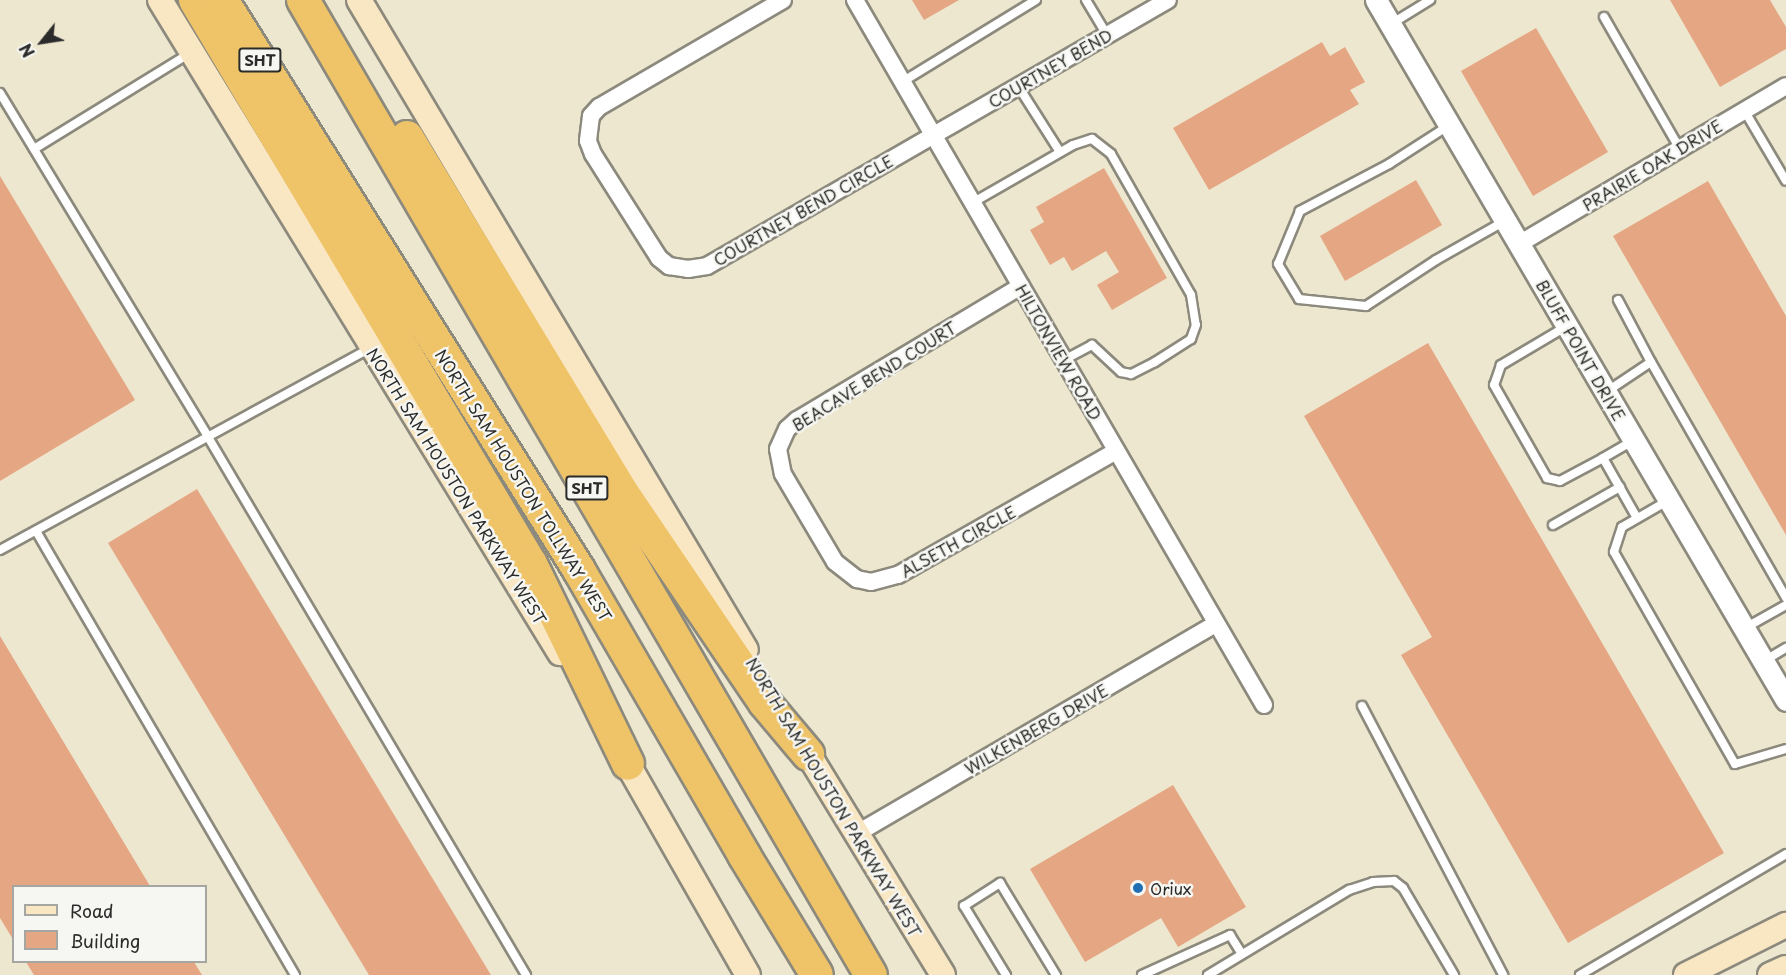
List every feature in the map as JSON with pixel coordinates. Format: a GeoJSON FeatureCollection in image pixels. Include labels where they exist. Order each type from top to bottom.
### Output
{"type":"FeatureCollection","features":[{"type":"Feature","properties":{"kind":"highway"},"geometry":{"type":"LineString","coordinates":[[195,0],[531,564],[628,764]]}},
{"type":"Feature","properties":{"kind":"highway","name":"NORTH SAM HOUSTON TOLLWAY WEST"},"geometry":{"type":"LineString","coordinates":[[222,0],[579,570],[744,855],[817,975]]}},
{"type":"Feature","properties":{"kind":"highway","name":"SHT"},"geometry":{"type":"LineString","coordinates":[[303,0],[871,975]]}},
{"type":"Feature","properties":{"kind":"highway"},"geometry":{"type":"LineString","coordinates":[[321,0],[489,270],[620,489],[765,703],[808,754]]}},
{"type":"Feature","properties":{"kind":"main road","name":"NORTH SAM HOUSTON PARKWAY WEST"},"geometry":{"type":"LineString","coordinates":[[160,0],[628,764],[748,975]]}},
{"type":"Feature","properties":{"kind":"main road","name":"NORTH SAM HOUSTON PARKWAY WEST"},"geometry":{"type":"LineString","coordinates":[[359,0],[808,754],[943,975]]}},
{"type":"Feature","properties":{"kind":"main road"},"geometry":{"type":"LineString","coordinates":[[1686,975],[1786,925]]}},
{"type":"Feature","properties":{"kind":"main road"},"geometry":{"type":"LineString","coordinates":[[1770,975],[1786,968]]}},
{"type":"Feature","properties":{"kind":"street","name":"COURTNEY BEND CIRCLE"},"geometry":{"type":"LineString","coordinates":[[783,0],[599,107],[591,116],[588,141],[593,154],[659,258],[669,266],[688,269],[707,266],[933,135]]}},
{"type":"Feature","properties":{"kind":"street","name":"HILTONVIEW ROAD"},"geometry":{"type":"LineString","coordinates":[[855,0],[1264,705]]}},
{"type":"Feature","properties":{"kind":"street","name":"BLUFF POINT DRIVE"},"geometry":{"type":"LineString","coordinates":[[1376,0],[1786,700]]}},
{"type":"Feature","properties":{"kind":"street","name":"COURTNEY BEND"},"geometry":{"type":"LineString","coordinates":[[933,135],[1158,3]]}},
{"type":"Feature","properties":{"kind":"street","name":"PRAIRIE OAK DRIVE"},"geometry":{"type":"LineString","coordinates":[[1519,244],[1786,86]]}},
{"type":"Feature","properties":{"kind":"street","name":"BEACAVE BEND COURT"},"geometry":{"type":"LineString","coordinates":[[813,525],[783,474],[778,449],[787,429],[1021,286]]}},
{"type":"Feature","properties":{"kind":"street","name":"ALSETH CIRCLE"},"geometry":{"type":"LineString","coordinates":[[813,525],[835,562],[846,572],[857,579],[884,581],[1116,451]]}},
{"type":"Feature","properties":{"kind":"street","name":"WILKENBERG DRIVE"},"geometry":{"type":"LineString","coordinates":[[856,834],[1216,624]]}},
{"type":"Feature","properties":{"kind":"lane"},"geometry":{"type":"LineString","coordinates":[[902,82],[1036,0]]}},
{"type":"Feature","properties":{"kind":"lane"},"geometry":{"type":"LineString","coordinates":[[1086,0],[1107,35]]}},
{"type":"Feature","properties":{"kind":"lane"},"geometry":{"type":"LineString","coordinates":[[1390,24],[1430,0]]}},
{"type":"Feature","properties":{"kind":"lane"},"geometry":{"type":"LineString","coordinates":[[1604,17],[1680,149]]}},
{"type":"Feature","properties":{"kind":"lane"},"geometry":{"type":"LineString","coordinates":[[34,149],[191,52]]}},
{"type":"Feature","properties":{"kind":"lane"},"geometry":{"type":"LineString","coordinates":[[1018,86],[1060,152]]}},
{"type":"Feature","properties":{"kind":"lane"},"geometry":{"type":"LineString","coordinates":[[0,93],[208,436],[526,975]]}},
{"type":"Feature","properties":{"kind":"lane"},"geometry":{"type":"LineString","coordinates":[[1744,110],[1786,181]]}},
{"type":"Feature","properties":{"kind":"lane"},"geometry":{"type":"LineString","coordinates":[[1450,126],[1389,164],[1300,211],[1278,264],[1299,299],[1366,306],[1436,260],[1505,220]]}},
{"type":"Feature","properties":{"kind":"lane"},"geometry":{"type":"LineString","coordinates":[[972,203],[1073,145],[1092,139],[1111,154],[1191,295],[1196,325],[1191,339],[1131,374],[1121,372],[1092,345],[1064,360]]}},
{"type":"Feature","properties":{"kind":"lane"},"geometry":{"type":"LineString","coordinates":[[1618,300],[1786,598]]}},
{"type":"Feature","properties":{"kind":"lane"},"geometry":{"type":"LineString","coordinates":[[1567,326],[1501,365],[1494,385],[1547,478],[1560,481],[1634,440]]}},
{"type":"Feature","properties":{"kind":"lane"},"geometry":{"type":"LineString","coordinates":[[0,550],[372,347]]}},
{"type":"Feature","properties":{"kind":"lane"},"geometry":{"type":"LineString","coordinates":[[1606,392],[1651,362]]}},
{"type":"Feature","properties":{"kind":"lane"},"geometry":{"type":"LineString","coordinates":[[1603,458],[1637,518]]}},
{"type":"Feature","properties":{"kind":"lane"},"geometry":{"type":"LineString","coordinates":[[1553,525],[1620,487]]}},
{"type":"Feature","properties":{"kind":"lane"},"geometry":{"type":"LineString","coordinates":[[1669,500],[1622,527],[1614,552],[1735,764],[1786,749]]}},
{"type":"Feature","properties":{"kind":"lane"},"geometry":{"type":"LineString","coordinates":[[36,531],[295,975]]}},
{"type":"Feature","properties":{"kind":"lane"},"geometry":{"type":"LineString","coordinates":[[1744,628],[1786,605]]}},
{"type":"Feature","properties":{"kind":"lane"},"geometry":{"type":"LineString","coordinates":[[1763,661],[1786,648]]}},
{"type":"Feature","properties":{"kind":"lane"},"geometry":{"type":"LineString","coordinates":[[1362,706],[1503,975]]}},
{"type":"Feature","properties":{"kind":"lane"},"geometry":{"type":"LineString","coordinates":[[1580,975],[1786,854]]}},
{"type":"Feature","properties":{"kind":"lane"},"geometry":{"type":"LineString","coordinates":[[1208,975],[1349,890],[1373,882],[1394,881],[1403,888],[1454,975]]}},
{"type":"Feature","properties":{"kind":"lane"},"geometry":{"type":"LineString","coordinates":[[1006,975],[964,906],[1000,883],[1056,975]]}},
{"type":"Feature","properties":{"kind":"lane"},"geometry":{"type":"LineString","coordinates":[[1142,975],[1230,935],[1242,954]]}},
{"type":"Feature","properties":{"kind":"building"},"geometry":{"type":"Polygon","coordinates":[[[912,0],[959,0],[924,20],[912,0]]]}},
{"type":"Feature","properties":{"kind":"building"},"geometry":{"type":"Polygon","coordinates":[[[1670,0],[1770,0],[1786,27],[1786,49],[1720,87],[1670,0]]]}},
{"type":"Feature","properties":{"kind":"building"},"geometry":{"type":"Polygon","coordinates":[[[1536,28],[1608,152],[1533,196],[1461,71],[1536,28]]]}},
{"type":"Feature","properties":{"kind":"building"},"geometry":{"type":"Polygon","coordinates":[[[1322,42],[1330,56],[1345,47],[1365,82],[1350,90],[1359,104],[1209,190],[1173,128],[1322,42]]]}},
{"type":"Feature","properties":{"kind":"building"},"geometry":{"type":"Polygon","coordinates":[[[1104,168],[1167,278],[1112,310],[1097,285],[1119,272],[1106,251],[1072,271],[1064,257],[1050,265],[1030,230],[1044,222],[1036,207],[1104,168]]]}},
{"type":"Feature","properties":{"kind":"building"},"geometry":{"type":"Polygon","coordinates":[[[0,176],[135,400],[0,481],[0,176]]]}},
{"type":"Feature","properties":{"kind":"building"},"geometry":{"type":"Polygon","coordinates":[[[1416,180],[1442,225],[1345,281],[1320,236],[1416,180]]]}},
{"type":"Feature","properties":{"kind":"building"},"geometry":{"type":"Polygon","coordinates":[[[1708,181],[1786,316],[1786,535],[1613,236],[1708,181]]]}},
{"type":"Feature","properties":{"kind":"building"},"geometry":{"type":"Polygon","coordinates":[[[1428,343],[1724,853],[1568,943],[1401,655],[1432,637],[1304,416],[1428,343]]]}},
{"type":"Feature","properties":{"kind":"building"},"geometry":{"type":"Polygon","coordinates":[[[197,489],[491,975],[369,975],[108,543],[197,489]]]}},
{"type":"Feature","properties":{"kind":"building"},"geometry":{"type":"Polygon","coordinates":[[[0,636],[149,885],[12,885],[12,938],[0,918],[0,636]]]}},
{"type":"Feature","properties":{"kind":"building","name":"Oriux"},"geometry":{"type":"Polygon","coordinates":[[[1173,785],[1246,907],[1178,947],[1161,918],[1085,962],[1030,869],[1173,785]]]}},
{"type":"Feature","properties":{"kind":"building"},"geometry":{"type":"Polygon","coordinates":[[[27,963],[195,963],[202,975],[34,975],[27,963]]]}},
{"type":"Feature","properties":{"kind":"place","name":"Oriux"},"geometry":{"type":"Point","coordinates":[1138,888]}}]}
